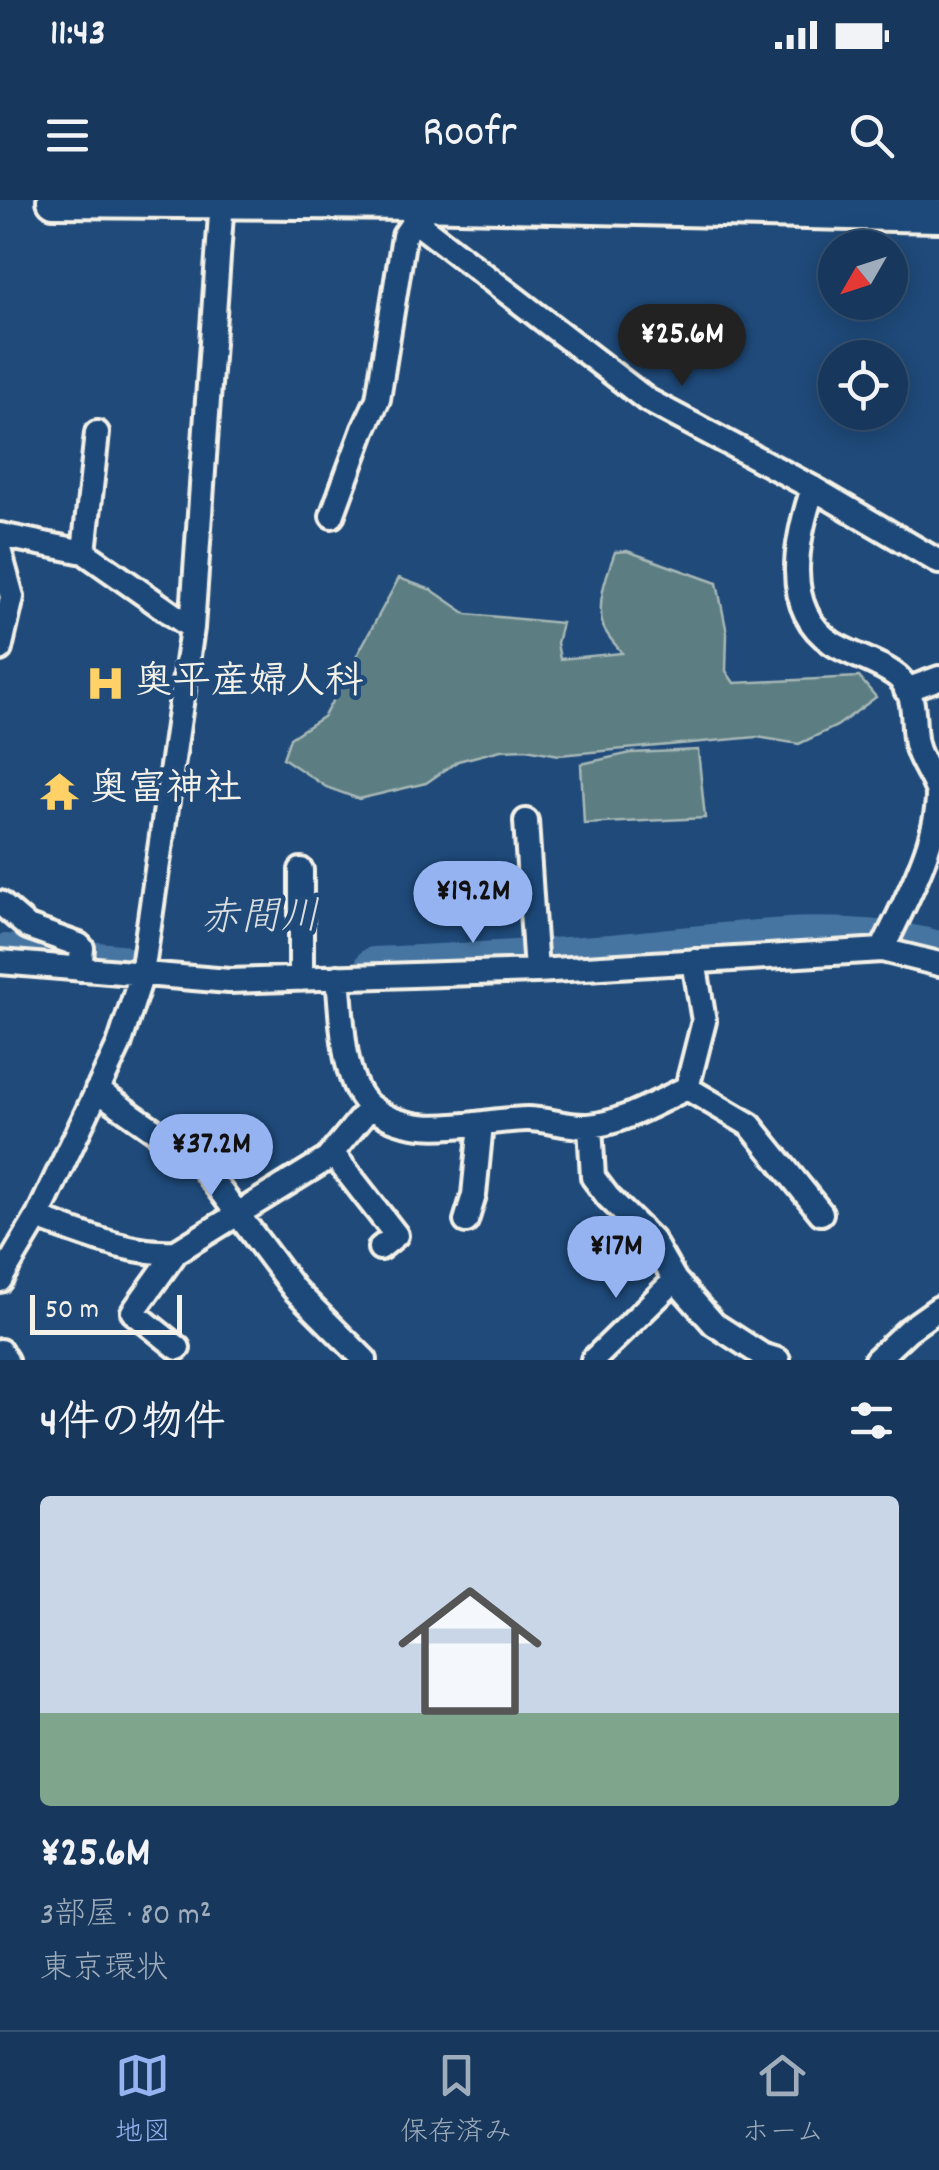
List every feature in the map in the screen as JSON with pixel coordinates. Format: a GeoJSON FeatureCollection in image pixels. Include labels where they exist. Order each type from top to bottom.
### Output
{"type":"FeatureCollection","features":[{"type":"Feature","properties":{"kind":"highway"},"geometry":{"type":"LineString","coordinates":[[54,200],[222,200],[416,210],[939,215]]}},
{"type":"Feature","properties":{"kind":"street"},"geometry":{"type":"LineString","coordinates":[[0,1280],[37,1218],[119,1045],[142,967],[192,628],[222,200]]}},
{"type":"Feature","properties":{"kind":"street"},"geometry":{"type":"LineString","coordinates":[[416,210],[425,230],[647,400],[813,488],[939,562]]}},
{"type":"Feature","properties":{"kind":"street"},"geometry":{"type":"LineString","coordinates":[[332,516],[378,399],[404,236],[416,210]]}},
{"type":"Feature","properties":{"kind":"street"},"geometry":{"type":"LineString","coordinates":[[84,552],[97,434]]}},
{"type":"Feature","properties":{"kind":"street"},"geometry":{"type":"LineString","coordinates":[[813,488],[801,525],[796,573],[809,620],[830,642],[900,678],[914,705],[913,729],[918,752],[938,794],[938,829],[917,884],[885,944]]}},
{"type":"Feature","properties":{"kind":"street"},"geometry":{"type":"LineString","coordinates":[[0,536],[84,552],[192,628]]}},
{"type":"Feature","properties":{"kind":"street"},"geometry":{"type":"LineString","coordinates":[[0,554],[12,597],[0,650]]}},
{"type":"Feature","properties":{"kind":"street"},"geometry":{"type":"LineString","coordinates":[[906,690],[939,678]]}},
{"type":"Feature","properties":{"kind":"street"},"geometry":{"type":"LineString","coordinates":[[526,822],[536,962]]}},
{"type":"Feature","properties":{"kind":"street"},"geometry":{"type":"LineString","coordinates":[[301,870],[301,970]]}},
{"type":"Feature","properties":{"kind":"street"},"geometry":{"type":"LineString","coordinates":[[0,903],[28,927],[79,945],[80,969]]}},
{"type":"Feature","properties":{"kind":"street"},"geometry":{"type":"LineString","coordinates":[[0,962],[80,969],[142,967],[230,981],[301,970],[338,976],[536,962],[694,961],[885,944],[939,964]]}},
{"type":"Feature","properties":{"kind":"street"},"geometry":{"type":"LineString","coordinates":[[687,1088],[704,1020],[694,961]]}},
{"type":"Feature","properties":{"kind":"street"},"geometry":{"type":"LineString","coordinates":[[338,976],[349,1069],[357,1091],[370,1107],[412,1126],[524,1119],[590,1126],[630,1114],[687,1088]]}},
{"type":"Feature","properties":{"kind":"street"},"geometry":{"type":"LineString","coordinates":[[687,1088],[750,1125],[821,1213]]}},
{"type":"Feature","properties":{"kind":"street"},"geometry":{"type":"LineString","coordinates":[[97,1090],[198,1160],[294,1290],[365,1360]]}},
{"type":"Feature","properties":{"kind":"street"},"geometry":{"type":"LineString","coordinates":[[178,1348],[133,1312],[176,1252],[333,1154],[370,1107]]}},
{"type":"Feature","properties":{"kind":"street"},"geometry":{"type":"LineString","coordinates":[[466,1221],[474,1194],[480,1124]]}},
{"type":"Feature","properties":{"kind":"street"},"geometry":{"type":"LineString","coordinates":[[590,1126],[593,1177],[608,1198],[652,1240],[675,1280],[714,1324],[762,1355],[778,1360]]}},
{"type":"Feature","properties":{"kind":"street"},"geometry":{"type":"LineString","coordinates":[[333,1154],[396,1235],[380,1248]]}},
{"type":"Feature","properties":{"kind":"street"},"geometry":{"type":"LineString","coordinates":[[37,1218],[123,1246],[176,1252]]}},
{"type":"Feature","properties":{"kind":"street"},"geometry":{"type":"LineString","coordinates":[[593,1360],[675,1280]]}},
{"type":"Feature","properties":{"kind":"street"},"geometry":{"type":"LineString","coordinates":[[876,1360],[939,1308]]}},
{"type":"Feature","properties":{"kind":"street"},"geometry":{"type":"LineString","coordinates":[[0,1351],[6,1360]]}},
{"type":"Feature","properties":{"kind":"green space"},"geometry":{"type":"Polygon","coordinates":[[[627,551],[717,583],[727,633],[726,671],[734,683],[859,677],[876,697],[837,726],[799,744],[757,737],[559,755],[526,749],[501,750],[458,761],[426,783],[359,799],[326,787],[283,758],[290,738],[324,716],[399,578],[432,590],[467,614],[562,623],[557,643],[560,659],[622,653],[604,629],[601,607],[615,552],[627,551]]]}},
{"type":"Feature","properties":{"kind":"green space"},"geometry":{"type":"Polygon","coordinates":[[[698,750],[705,818],[584,824],[581,764],[631,753],[698,750]]]}},
{"type":"Feature","properties":{"kind":"waterway","name":"赤間川"},"geometry":{"type":"LineString","coordinates":[[374,966],[581,955],[817,936],[858,937],[939,950]]}},
{"type":"Feature","properties":{"kind":"waterway","name":"赤間川"},"geometry":{"type":"LineString","coordinates":[[5,953],[119,963]]}},
{"type":"Feature","properties":{"kind":"place","name":"奥平産婦人科"},"geometry":{"type":"Point","coordinates":[105,684]}},
{"type":"Feature","properties":{"kind":"place","name":"奥富神社"},"geometry":{"type":"Point","coordinates":[60,791]}}]}
